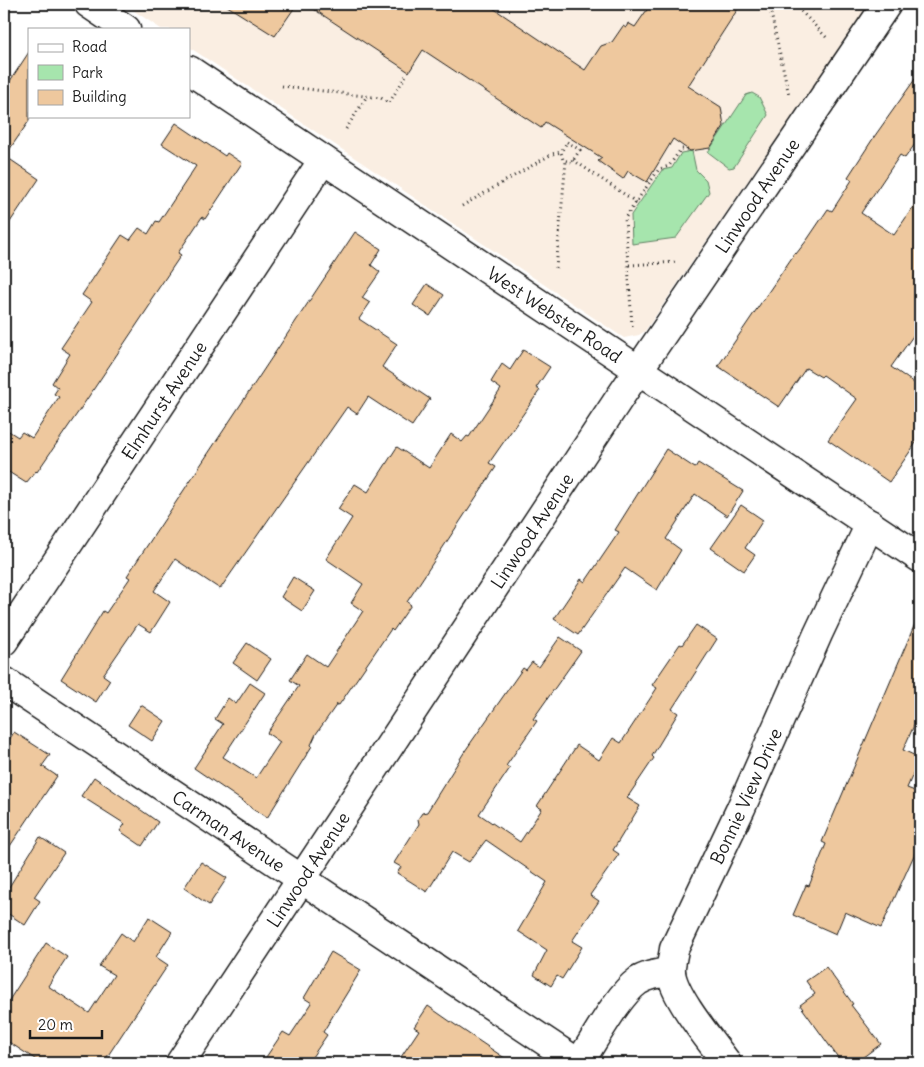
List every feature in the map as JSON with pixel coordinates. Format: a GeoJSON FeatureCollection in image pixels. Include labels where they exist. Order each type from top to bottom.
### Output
{"type":"FeatureCollection","features":[{"type":"Feature","properties":{"kind":"street"},"geometry":{"type":"LineString","coordinates":[[89,4],[125,28]]}},
{"type":"Feature","properties":{"kind":"street","name":"Linwood Avenue"},"geometry":{"type":"LineString","coordinates":[[180,1063],[639,370],[888,4]]}},
{"type":"Feature","properties":{"kind":"street","name":"West Webster Road"},"geometry":{"type":"LineString","coordinates":[[190,71],[870,524],[917,550]]}},
{"type":"Feature","properties":{"kind":"street","name":"Elmhurst Avenue"},"geometry":{"type":"LineString","coordinates":[[4,641],[323,160]]}},
{"type":"Feature","properties":{"kind":"street","name":"Bonnie View Drive"},"geometry":{"type":"LineString","coordinates":[[671,972],[674,949],[742,808],[826,616],[870,524]]}},
{"type":"Feature","properties":{"kind":"street","name":"Carman Avenue"},"geometry":{"type":"LineString","coordinates":[[4,681],[579,1063]]}},
{"type":"Feature","properties":{"kind":"street"},"geometry":{"type":"LineString","coordinates":[[579,1063],[625,993],[638,981],[653,974],[671,972],[674,984],[691,1013],[727,1063]]}},
{"type":"Feature","properties":{"kind":"path"},"geometry":{"type":"LineString","coordinates":[[769,4],[789,95]]}},
{"type":"Feature","properties":{"kind":"path"},"geometry":{"type":"LineString","coordinates":[[794,4],[827,38]]}},
{"type":"Feature","properties":{"kind":"path"},"geometry":{"type":"LineString","coordinates":[[282,86],[381,98],[389,103],[407,74]]}},
{"type":"Feature","properties":{"kind":"path"},"geometry":{"type":"LineString","coordinates":[[346,129],[367,96]]}},
{"type":"Feature","properties":{"kind":"path"},"geometry":{"type":"LineString","coordinates":[[462,206],[552,154],[560,152],[567,142],[580,150],[573,160]]}},
{"type":"Feature","properties":{"kind":"path"},"geometry":{"type":"LineString","coordinates":[[632,326],[625,218],[658,169],[669,166],[681,149],[690,149]]}},
{"type":"Feature","properties":{"kind":"path"},"geometry":{"type":"LineString","coordinates":[[560,152],[563,160],[566,161]]}},
{"type":"Feature","properties":{"kind":"path"},"geometry":{"type":"LineString","coordinates":[[566,161],[573,160],[636,202]]}},
{"type":"Feature","properties":{"kind":"path"},"geometry":{"type":"LineString","coordinates":[[556,268],[566,161]]}},
{"type":"Feature","properties":{"kind":"path"},"geometry":{"type":"LineString","coordinates":[[629,265],[678,262]]}},
{"type":"Feature","properties":{"kind":"shaded area"},"geometry":{"type":"Polygon","coordinates":[[[124,4],[869,4],[645,331],[639,335],[624,338],[190,48],[190,28],[160,28],[124,4]]]}},
{"type":"Feature","properties":{"kind":"green space"},"geometry":{"type":"Polygon","coordinates":[[[752,93],[759,97],[768,115],[734,167],[729,168],[708,152],[746,95],[752,93]]]}},
{"type":"Feature","properties":{"kind":"green space"},"geometry":{"type":"Polygon","coordinates":[[[692,151],[696,170],[706,180],[709,192],[676,238],[632,244],[631,215],[662,170],[672,168],[681,153],[692,151]]]}},
{"type":"Feature","properties":{"kind":"building"},"geometry":{"type":"Polygon","coordinates":[[[224,4],[297,4],[275,36],[224,4]]]}},
{"type":"Feature","properties":{"kind":"building"},"geometry":{"type":"Polygon","coordinates":[[[306,4],[487,4],[585,70],[601,46],[612,42],[623,26],[626,28],[628,23],[635,27],[651,4],[741,4],[688,86],[721,107],[724,126],[710,148],[690,151],[673,139],[647,182],[628,171],[623,179],[598,161],[602,158],[545,122],[541,128],[423,50],[409,72],[306,4]]]}},
{"type":"Feature","properties":{"kind":"building"},"geometry":{"type":"Polygon","coordinates":[[[28,54],[29,121],[5,156],[39,179],[4,231],[4,90],[28,54]]]}},
{"type":"Feature","properties":{"kind":"building"},"geometry":{"type":"Polygon","coordinates":[[[920,72],[920,137],[905,158],[900,155],[861,213],[894,235],[920,197],[920,326],[891,367],[920,387],[920,437],[889,482],[828,440],[857,399],[823,375],[821,377],[806,368],[779,407],[718,366],[795,253],[807,240],[828,209],[832,211],[852,180],[848,177],[920,72]]]}},
{"type":"Feature","properties":{"kind":"building"},"geometry":{"type":"Polygon","coordinates":[[[176,123],[225,156],[227,153],[242,163],[205,219],[202,217],[178,253],[181,255],[150,301],[152,302],[79,411],[37,472],[26,483],[4,469],[4,428],[18,437],[22,432],[32,438],[59,397],[54,394],[58,388],[52,383],[70,354],[61,348],[92,302],[82,295],[122,235],[130,240],[139,228],[148,234],[156,221],[159,222],[196,166],[162,144],[176,123]]]}},
{"type":"Feature","properties":{"kind":"building"},"geometry":{"type":"Polygon","coordinates":[[[355,232],[381,249],[371,265],[380,272],[362,298],[370,303],[359,319],[397,344],[382,367],[430,399],[412,426],[368,397],[357,414],[347,407],[220,589],[175,559],[154,591],[170,602],[151,632],[138,624],[103,675],[110,680],[96,702],[61,679],[103,611],[106,613],[130,578],[127,576],[355,232]]]}},
{"type":"Feature","properties":{"kind":"building"},"geometry":{"type":"Polygon","coordinates":[[[427,284],[444,295],[430,316],[413,305],[427,284]]]}},
{"type":"Feature","properties":{"kind":"building"},"geometry":{"type":"Polygon","coordinates":[[[523,350],[550,367],[536,388],[540,390],[489,463],[496,467],[407,602],[411,605],[393,631],[391,629],[339,705],[337,704],[316,734],[312,746],[267,818],[194,768],[223,724],[215,719],[228,698],[236,704],[250,683],[265,693],[223,757],[256,778],[280,742],[267,733],[299,686],[290,680],[307,654],[326,667],[363,611],[351,603],[363,584],[326,559],[352,518],[338,509],[355,484],[368,492],[397,447],[429,468],[451,434],[462,442],[467,436],[469,437],[501,389],[491,382],[502,364],[510,370],[523,350]]]}},
{"type":"Feature","properties":{"kind":"building"},"geometry":{"type":"Polygon","coordinates":[[[666,449],[695,468],[698,463],[743,491],[727,516],[695,494],[666,539],[681,550],[657,590],[625,568],[578,635],[554,619],[581,579],[585,582],[619,532],[615,530],[666,449]]]}},
{"type":"Feature","properties":{"kind":"building"},"geometry":{"type":"Polygon","coordinates":[[[741,505],[763,520],[745,548],[755,555],[744,571],[711,548],[741,505]]]}},
{"type":"Feature","properties":{"kind":"building"},"geometry":{"type":"Polygon","coordinates":[[[293,577],[315,591],[302,611],[281,597],[293,577]]]}},
{"type":"Feature","properties":{"kind":"building"},"geometry":{"type":"Polygon","coordinates":[[[920,612],[920,712],[903,750],[920,758],[907,788],[920,793],[920,842],[881,928],[845,912],[836,934],[793,915],[806,885],[809,886],[826,844],[822,842],[920,612]]]}},
{"type":"Feature","properties":{"kind":"building"},"geometry":{"type":"Polygon","coordinates":[[[696,625],[717,639],[672,709],[678,713],[652,756],[654,758],[627,798],[640,806],[613,850],[619,854],[590,895],[599,901],[572,941],[582,947],[562,979],[557,976],[551,986],[534,975],[547,950],[518,931],[547,882],[486,840],[469,862],[452,852],[427,892],[397,873],[401,867],[394,863],[419,824],[418,819],[422,813],[427,812],[465,751],[523,668],[526,670],[532,662],[539,667],[560,637],[581,651],[533,719],[537,721],[506,766],[510,768],[479,814],[520,842],[542,809],[537,806],[577,745],[599,760],[613,738],[621,743],[657,688],[652,685],[680,644],[682,645],[696,625]]]}},
{"type":"Feature","properties":{"kind":"building"},"geometry":{"type":"Polygon","coordinates":[[[247,643],[271,659],[257,680],[233,663],[247,643]]]}},
{"type":"Feature","properties":{"kind":"building"},"geometry":{"type":"Polygon","coordinates":[[[141,705],[165,721],[152,741],[128,725],[141,705]]]}},
{"type":"Feature","properties":{"kind":"building"},"geometry":{"type":"Polygon","coordinates":[[[14,732],[50,755],[42,766],[57,776],[4,855],[4,748],[14,732]]]}},
{"type":"Feature","properties":{"kind":"building"},"geometry":{"type":"Polygon","coordinates":[[[94,777],[158,822],[142,846],[120,831],[125,824],[81,796],[94,777]]]}},
{"type":"Feature","properties":{"kind":"building"},"geometry":{"type":"Polygon","coordinates":[[[40,837],[64,853],[34,897],[40,901],[25,925],[4,911],[4,895],[40,837]]]}},
{"type":"Feature","properties":{"kind":"building"},"geometry":{"type":"Polygon","coordinates":[[[201,862],[227,878],[209,905],[184,888],[201,862]]]}},
{"type":"Feature","properties":{"kind":"building"},"geometry":{"type":"Polygon","coordinates":[[[149,917],[172,932],[156,957],[168,965],[103,1063],[41,1063],[4,1039],[4,1008],[46,943],[67,957],[48,986],[89,1013],[114,975],[99,966],[121,933],[133,942],[149,917]]]}},
{"type":"Feature","properties":{"kind":"building"},"geometry":{"type":"Polygon","coordinates":[[[331,952],[361,970],[323,1032],[327,1035],[308,1063],[262,1063],[283,1032],[290,1036],[312,1003],[304,998],[331,952]]]}},
{"type":"Feature","properties":{"kind":"building"},"geometry":{"type":"Polygon","coordinates":[[[826,967],[853,1004],[851,1005],[881,1044],[855,1063],[842,1063],[800,1005],[815,994],[806,981],[826,967]]]}},
{"type":"Feature","properties":{"kind":"building"},"geometry":{"type":"Polygon","coordinates":[[[428,1006],[512,1063],[397,1063],[419,1030],[414,1027],[428,1006]]]}}]}
